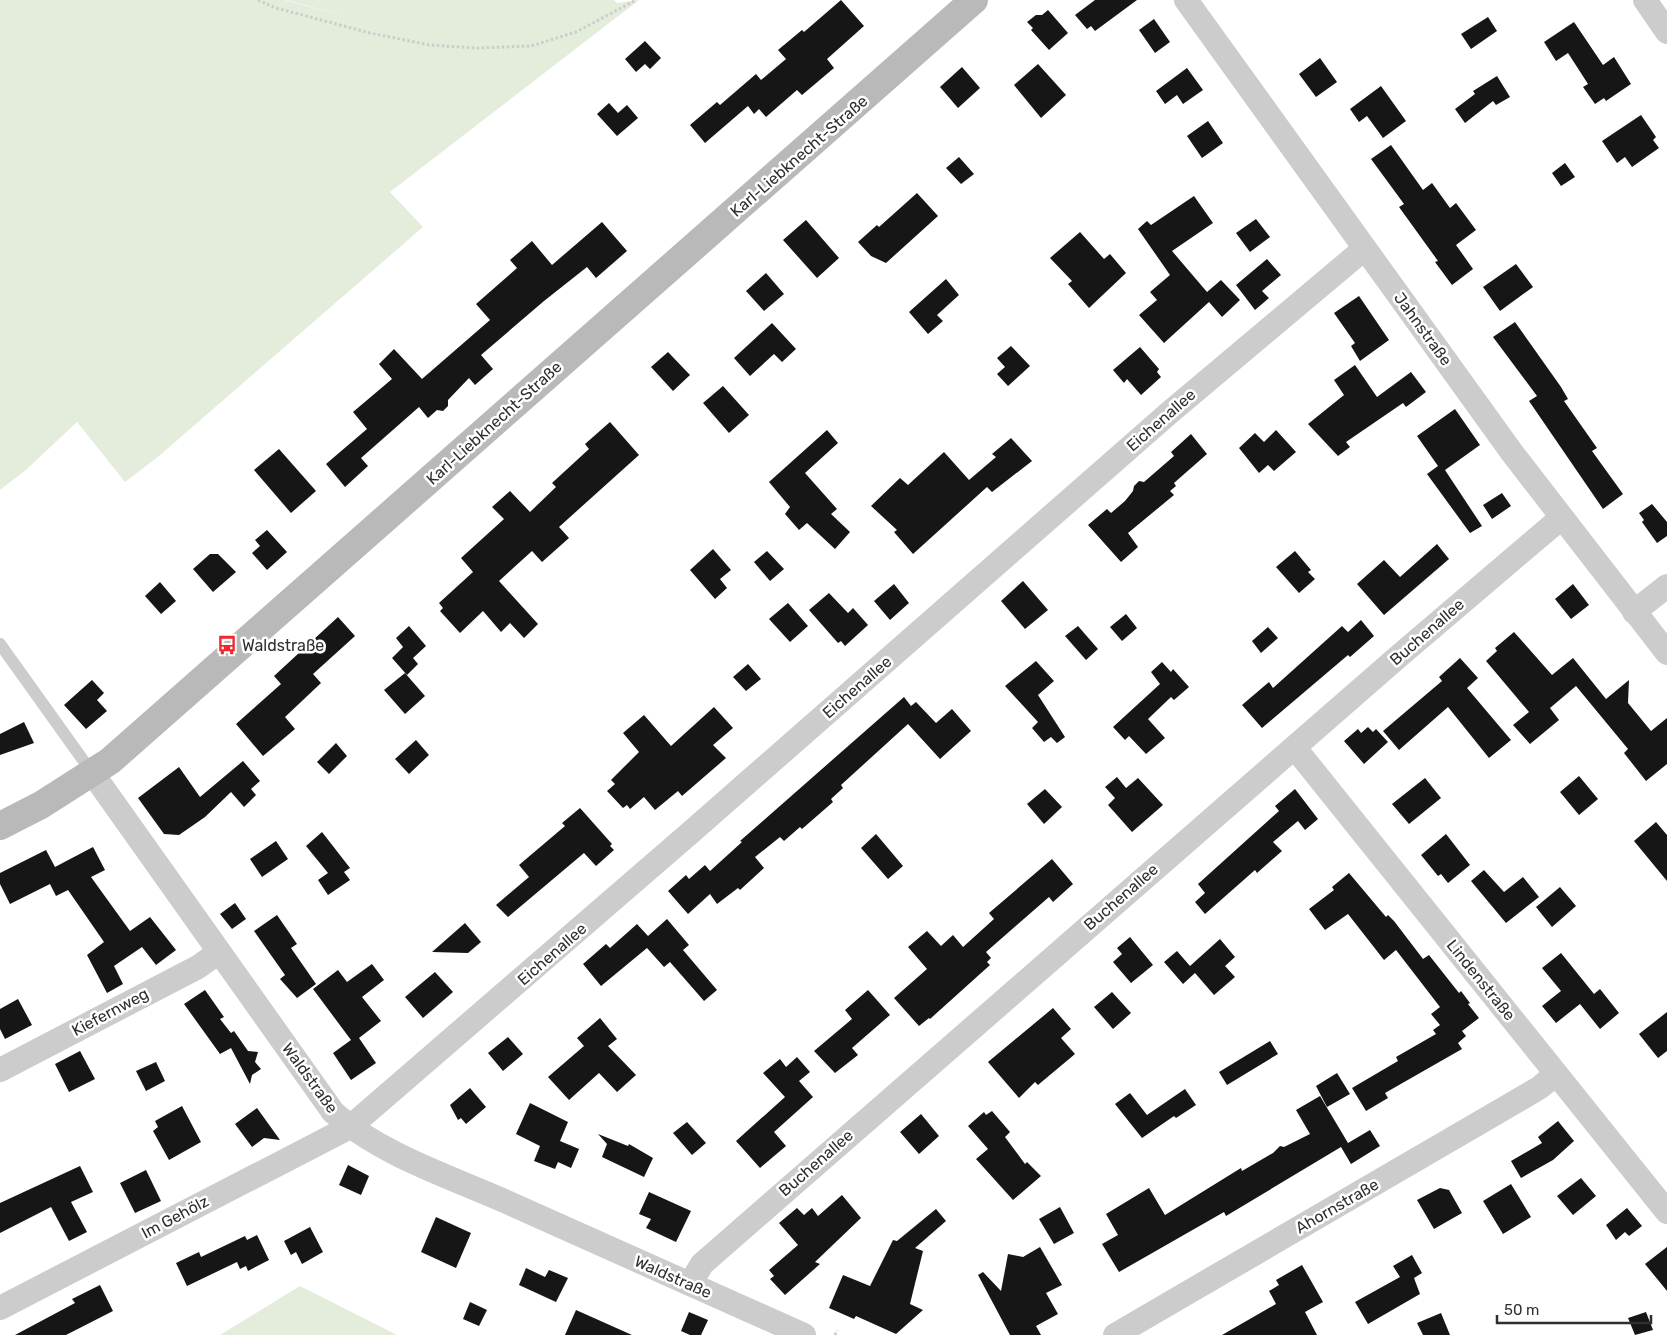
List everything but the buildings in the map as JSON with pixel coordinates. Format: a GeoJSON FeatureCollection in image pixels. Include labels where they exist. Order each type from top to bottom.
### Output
{"type":"FeatureCollection","features":[{"type":"Feature","properties":{"kind":"street","name":"Karl-Liebknecht-Straße"},"geometry":{"type":"LineString","coordinates":[[0,826],[41,806],[93,774],[442,470],[974,0]]}},
{"type":"Feature","properties":{"kind":"street","name":"Jahnstraße"},"geometry":{"type":"LineString","coordinates":[[1186,0],[1364,249],[1561,518],[1667,653]]}},
{"type":"Feature","properties":{"kind":"street"},"geometry":{"type":"LineString","coordinates":[[1645,0],[1667,32]]}},
{"type":"Feature","properties":{"kind":"street","name":"Eichenallee"},"geometry":{"type":"LineString","coordinates":[[350,1127],[439,1052],[1169,413],[1364,249]]}},
{"type":"Feature","properties":{"kind":"street","name":"Buchenallee"},"geometry":{"type":"LineString","coordinates":[[690,1284],[702,1264],[759,1213],[1399,656],[1561,518]]}},
{"type":"Feature","properties":{"kind":"street"},"geometry":{"type":"LineString","coordinates":[[1634,612],[1667,586]]}},
{"type":"Feature","properties":{"kind":"street","name":"Lindenstraße"},"geometry":{"type":"LineString","coordinates":[[1295,748],[1667,1212]]}},
{"type":"Feature","properties":{"kind":"street","name":"Waldstraße"},"geometry":{"type":"LineString","coordinates":[[93,774],[333,1112],[350,1127],[399,1154],[804,1335]]}},
{"type":"Feature","properties":{"kind":"street","name":"Kiefernweg"},"geometry":{"type":"LineString","coordinates":[[0,1070],[198,967],[219,952]]}},
{"type":"Feature","properties":{"kind":"street","name":"Ahornstraße"},"geometry":{"type":"LineString","coordinates":[[1115,1335],[1539,1088],[1556,1074]]}},
{"type":"Feature","properties":{"kind":"street","name":"Im Gehölz"},"geometry":{"type":"LineString","coordinates":[[0,1308],[350,1127]]}},
{"type":"Feature","properties":{"kind":"lane","name":"Waldstraße"},"geometry":{"type":"LineString","coordinates":[[0,644],[93,774]]}},
{"type":"Feature","properties":{"kind":"path"},"geometry":{"type":"LineString","coordinates":[[258,0],[276,8],[370,33],[428,45],[476,48],[531,46],[576,32],[636,0]]}},
{"type":"Feature","properties":{"kind":"path"},"geometry":{"type":"LineString","coordinates":[[835,1335],[837,1330]]}},
{"type":"Feature","properties":{"kind":"green space"},"geometry":{"type":"Polygon","coordinates":[[[0,0],[285,0],[361,21],[287,0],[614,0],[617,3],[639,0],[390,192],[423,227],[159,456],[125,482],[77,422],[27,469],[0,490],[0,0]]]}},
{"type":"Feature","properties":{"kind":"green space"},"geometry":{"type":"Polygon","coordinates":[[[300,1286],[397,1335],[220,1335],[300,1286]]]}},
{"type":"Feature","properties":{"kind":"place","name":"Waldstraße"},"geometry":{"type":"Point","coordinates":[227,645]}}]}
